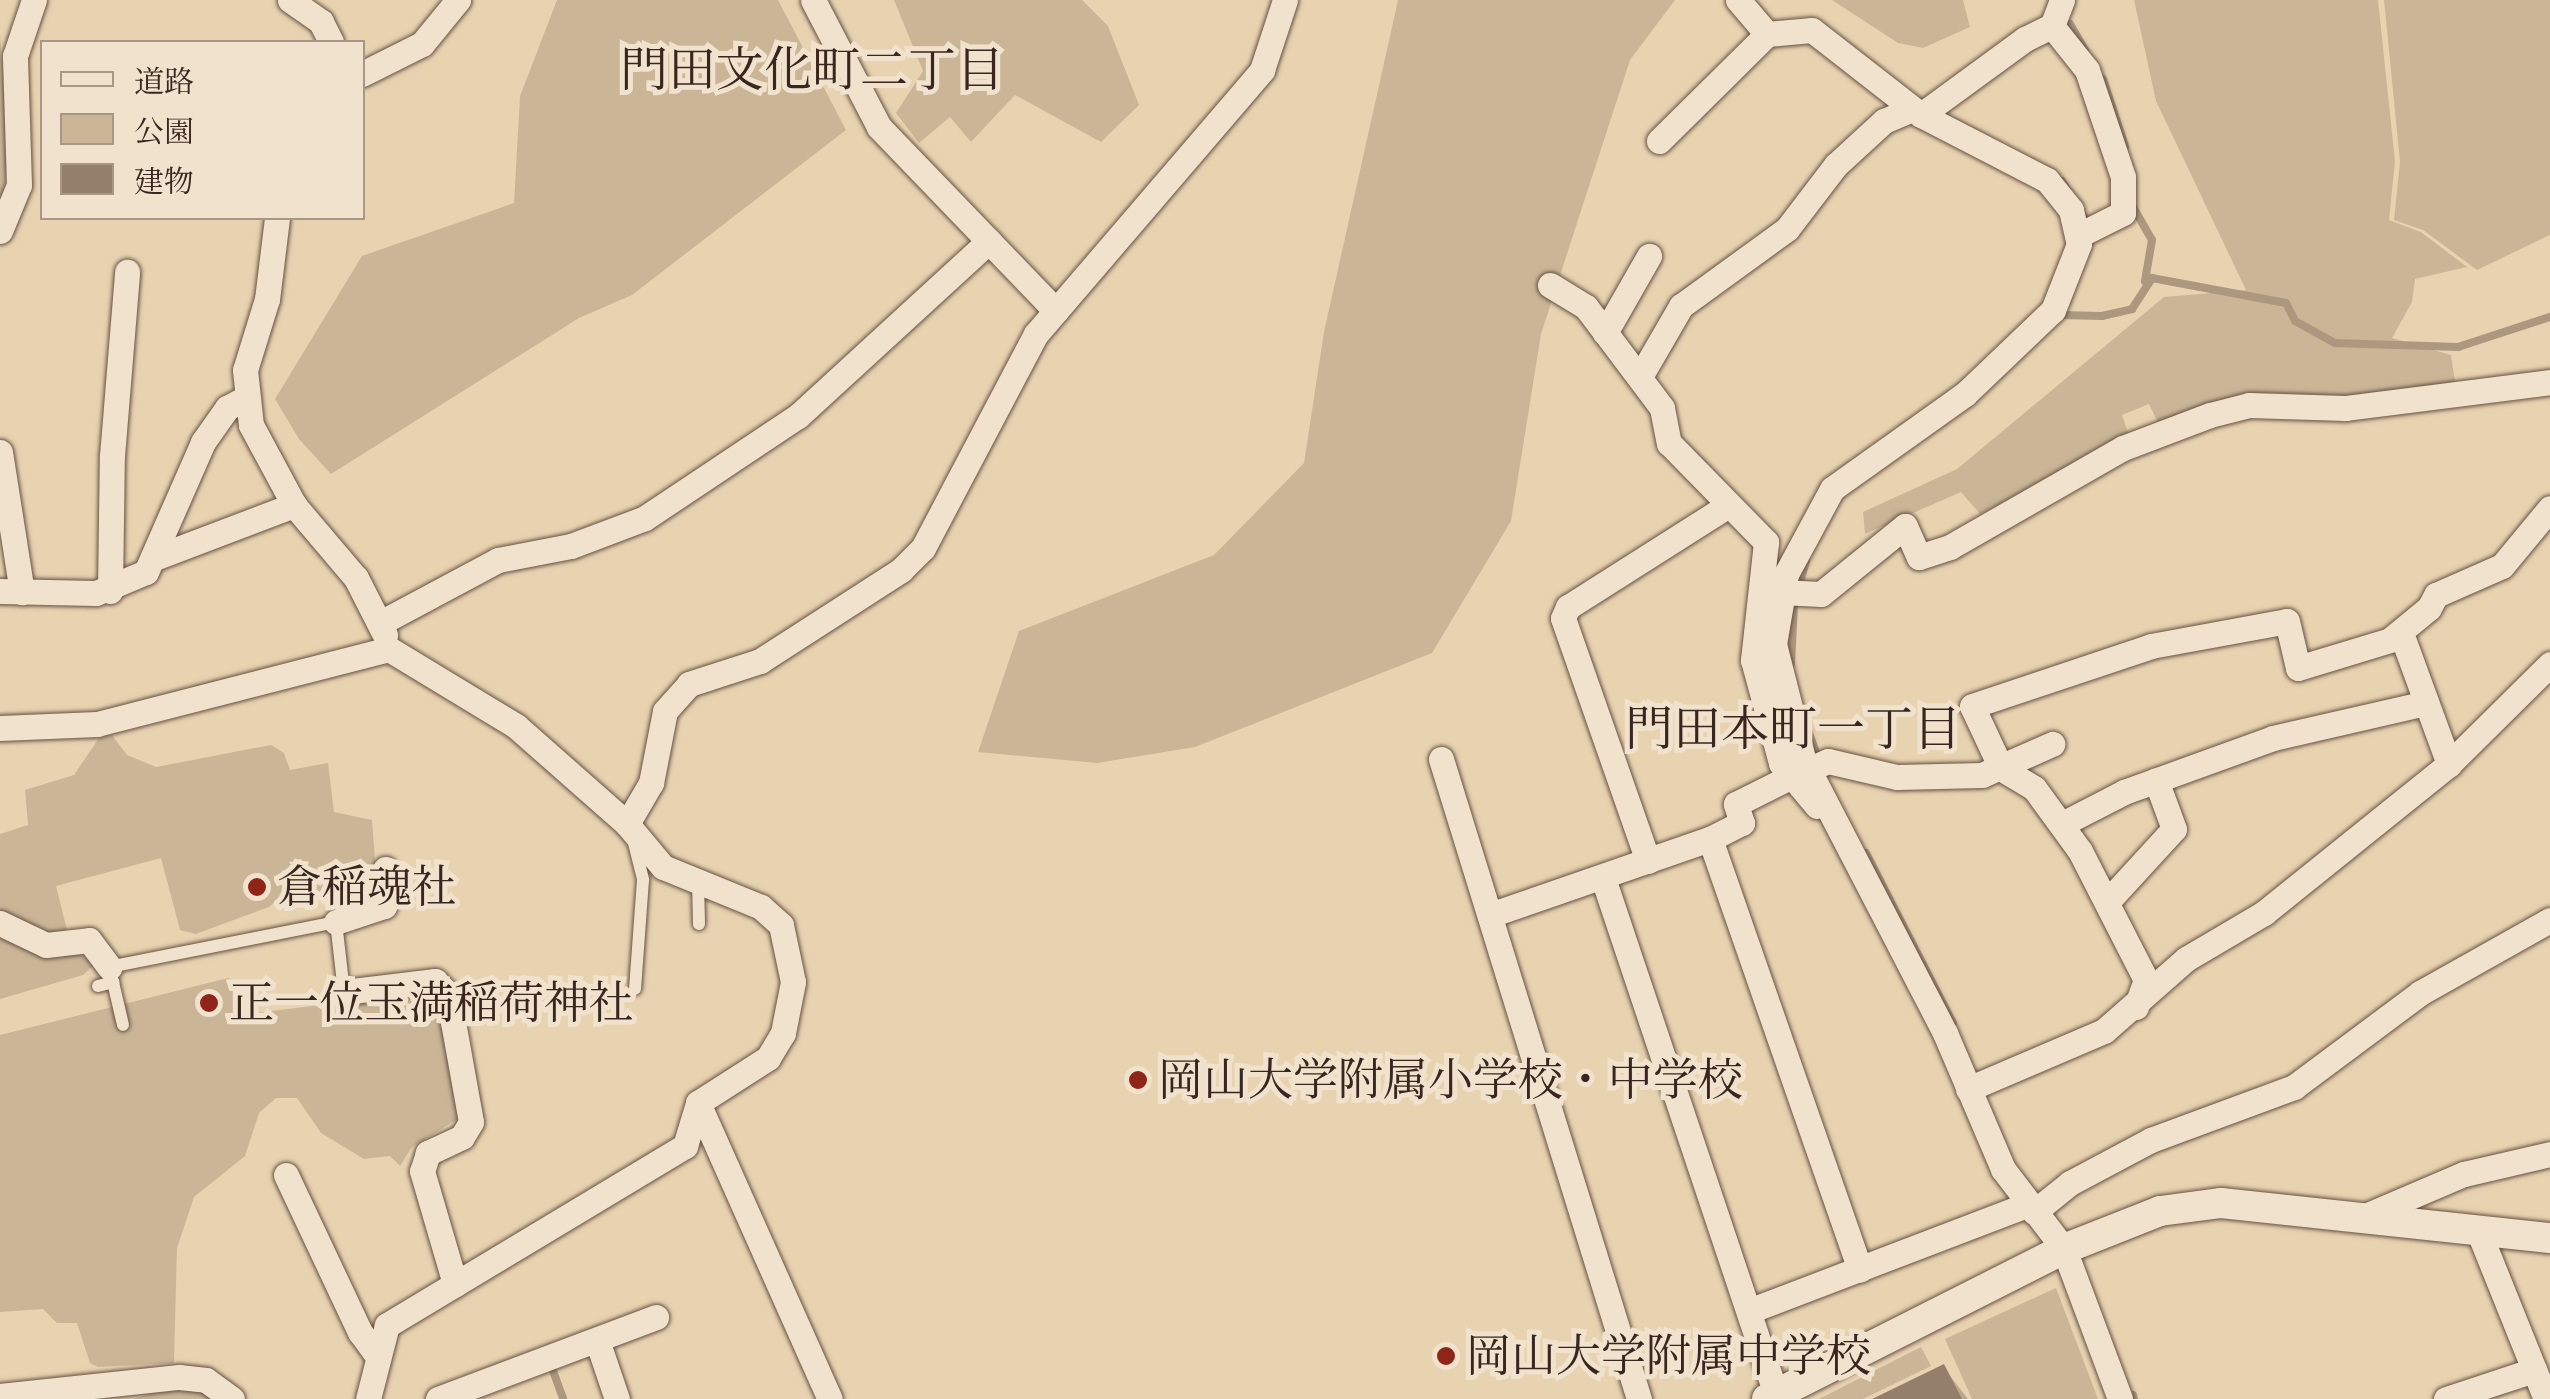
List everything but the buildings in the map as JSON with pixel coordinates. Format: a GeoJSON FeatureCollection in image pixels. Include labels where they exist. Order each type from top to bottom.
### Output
{"type":"FeatureCollection","features":[{"type":"Feature","properties":{"kind":"street"},"geometry":{"type":"LineString","coordinates":[[0,231],[19,185],[15,56],[34,0]]}},
{"type":"Feature","properties":{"kind":"street"},"geometry":{"type":"LineString","coordinates":[[290,0],[321,22],[330,40]]}},
{"type":"Feature","properties":{"kind":"street"},"geometry":{"type":"LineString","coordinates":[[365,72],[422,44],[458,0]]}},
{"type":"Feature","properties":{"kind":"street"},"geometry":{"type":"LineString","coordinates":[[812,0],[879,127],[1056,310]]}},
{"type":"Feature","properties":{"kind":"street"},"geometry":{"type":"LineString","coordinates":[[628,824],[651,783],[664,711],[689,684],[760,660],[901,570],[923,548],[986,436],[1004,388],[1056,310],[1262,70],[1285,0]]}},
{"type":"Feature","properties":{"kind":"street"},"geometry":{"type":"LineString","coordinates":[[1738,0],[1767,34]]}},
{"type":"Feature","properties":{"kind":"street"},"geometry":{"type":"LineString","coordinates":[[1641,376],[1682,306],[1788,229],[1836,165],[1884,121],[1916,112],[2025,39],[2052,26],[2062,0]]}},
{"type":"Feature","properties":{"kind":"street"},"geometry":{"type":"LineString","coordinates":[[2052,26],[2087,70],[2123,177],[2123,213],[2084,232],[2053,310],[1966,394],[1832,490],[1774,644],[1802,759],[1811,768],[2030,1209],[2064,1249],[2120,1399]]}},
{"type":"Feature","properties":{"kind":"street"},"geometry":{"type":"LineString","coordinates":[[1659,141],[1767,34],[1812,30],[1916,112],[2047,180],[2084,232]]}},
{"type":"Feature","properties":{"kind":"street"},"geometry":{"type":"LineString","coordinates":[[277,220],[267,299],[245,370],[246,398],[264,457],[294,505],[330,542],[382,622],[389,650],[516,726],[628,824],[663,867],[769,912],[785,933],[794,970],[774,1051],[698,1104],[686,1146],[387,1325],[368,1399]]}},
{"type":"Feature","properties":{"kind":"street"},"geometry":{"type":"LineString","coordinates":[[382,622],[498,560],[572,546],[645,518],[798,416],[989,242]]}},
{"type":"Feature","properties":{"kind":"street"},"geometry":{"type":"LineString","coordinates":[[1605,333],[1650,256]]}},
{"type":"Feature","properties":{"kind":"street"},"geometry":{"type":"LineString","coordinates":[[110,591],[112,456],[127,272]]}},
{"type":"Feature","properties":{"kind":"street"},"geometry":{"type":"LineString","coordinates":[[1550,285],[1586,307],[1662,408],[1669,443],[1766,542],[1753,660],[1781,763],[1936,780],[2001,768],[2052,744]]}},
{"type":"Feature","properties":{"kind":"street"},"geometry":{"type":"LineString","coordinates":[[1791,592],[1821,594],[1905,526],[1919,558],[1950,547],[2123,448],[2210,414],[2249,405],[2345,408],[2550,382]]}},
{"type":"Feature","properties":{"kind":"street"},"geometry":{"type":"LineString","coordinates":[[0,452],[11,592],[110,591],[146,572],[157,557],[203,442],[227,408],[246,398]]}},
{"type":"Feature","properties":{"kind":"street"},"geometry":{"type":"LineString","coordinates":[[157,557],[294,505]]}},
{"type":"Feature","properties":{"kind":"street"},"geometry":{"type":"LineString","coordinates":[[1648,862],[1563,618],[1568,607],[1727,506]]}},
{"type":"Feature","properties":{"kind":"street"},"geometry":{"type":"LineString","coordinates":[[2136,1006],[2146,980],[2064,823],[2034,788],[2001,768],[1972,706],[2151,646],[2287,622],[2298,668],[2401,634],[2436,594],[2502,566],[2550,508]]}},
{"type":"Feature","properties":{"kind":"street"},"geometry":{"type":"LineString","coordinates":[[2401,634],[2449,764]]}},
{"type":"Feature","properties":{"kind":"street"},"geometry":{"type":"LineString","coordinates":[[0,728],[98,724],[389,650]]}},
{"type":"Feature","properties":{"kind":"street"},"geometry":{"type":"LineString","coordinates":[[1968,1088],[2104,1031],[2186,960],[2264,913],[2449,764],[2550,664]]}},
{"type":"Feature","properties":{"kind":"street"},"geometry":{"type":"LineString","coordinates":[[2064,823],[2156,780],[2272,738],[2426,702]]}},
{"type":"Feature","properties":{"kind":"street"},"geometry":{"type":"LineString","coordinates":[[1442,760],[1639,1399]]}},
{"type":"Feature","properties":{"kind":"street"},"geometry":{"type":"LineString","coordinates":[[1490,915],[1710,838],[1742,823],[1736,804],[1811,768]]}},
{"type":"Feature","properties":{"kind":"street"},"geometry":{"type":"LineString","coordinates":[[2106,902],[2174,829],[2156,780]]}},
{"type":"Feature","properties":{"kind":"street"},"geometry":{"type":"LineString","coordinates":[[1710,838],[1860,1270]]}},
{"type":"Feature","properties":{"kind":"street"},"geometry":{"type":"LineString","coordinates":[[336,922],[384,906],[385,869]]}},
{"type":"Feature","properties":{"kind":"street"},"geometry":{"type":"LineString","coordinates":[[1604,878],[1748,1311],[1772,1396],[2064,1249],[2160,1211],[2221,1202],[2550,1238]]}},
{"type":"Feature","properties":{"kind":"street"},"geometry":{"type":"LineString","coordinates":[[1748,1311],[2030,1209],[2151,1140],[2294,1086],[2420,993],[2550,920]]}},
{"type":"Feature","properties":{"kind":"street"},"geometry":{"type":"LineString","coordinates":[[0,924],[46,945],[89,940],[106,979]]}},
{"type":"Feature","properties":{"kind":"street"},"geometry":{"type":"LineString","coordinates":[[344,992],[435,981],[448,994],[471,1122],[462,1137],[428,1153],[422,1171],[455,1284]]}},
{"type":"Feature","properties":{"kind":"street"},"geometry":{"type":"LineString","coordinates":[[698,1104],[830,1399]]}},
{"type":"Feature","properties":{"kind":"street"},"geometry":{"type":"LineString","coordinates":[[2363,1218],[2464,1174],[2550,1154]]}},
{"type":"Feature","properties":{"kind":"street"},"geometry":{"type":"LineString","coordinates":[[286,1175],[360,1332],[378,1358],[393,1399]]}},
{"type":"Feature","properties":{"kind":"street"},"geometry":{"type":"LineString","coordinates":[[2478,1230],[2546,1399]]}},
{"type":"Feature","properties":{"kind":"street"},"geometry":{"type":"LineString","coordinates":[[438,1399],[504,1387],[597,1340],[656,1318]]}},
{"type":"Feature","properties":{"kind":"street"},"geometry":{"type":"LineString","coordinates":[[597,1340],[617,1399]]}},
{"type":"Feature","properties":{"kind":"street"},"geometry":{"type":"LineString","coordinates":[[2446,1399],[2534,1370]]}},
{"type":"Feature","properties":{"kind":"street"},"geometry":{"type":"LineString","coordinates":[[0,1396],[178,1377],[206,1380],[232,1399]]}},
{"type":"Feature","properties":{"kind":"lane"},"geometry":{"type":"LineString","coordinates":[[628,824],[643,880],[635,989]]}},
{"type":"Feature","properties":{"kind":"lane"},"geometry":{"type":"LineString","coordinates":[[698,882],[699,924]]}},
{"type":"Feature","properties":{"kind":"lane"},"geometry":{"type":"LineString","coordinates":[[124,1025],[106,979],[336,922],[344,992]]}},
{"type":"Feature","properties":{"kind":"green space"},"geometry":{"type":"Polygon","coordinates":[[[557,0],[778,0],[846,130],[632,295],[579,318],[331,474],[299,439],[275,399],[362,256],[514,203],[520,96],[557,0]]]}},
{"type":"Feature","properties":{"kind":"green space"},"geometry":{"type":"Polygon","coordinates":[[[894,0],[1082,0],[1108,26],[1139,105],[1101,142],[1015,95],[971,142],[950,117],[919,143],[896,113],[923,71],[894,0]]]}},
{"type":"Feature","properties":{"kind":"green space"},"geometry":{"type":"Polygon","coordinates":[[[1398,0],[1675,0],[1630,60],[1541,334],[1511,521],[1432,653],[1195,747],[1097,763],[978,752],[1019,631],[1214,555],[1304,463],[1324,332],[1398,0]]]}},
{"type":"Feature","properties":{"kind":"green space"},"geometry":{"type":"Polygon","coordinates":[[[1832,0],[1963,0],[1970,27],[1923,48],[1898,43],[1832,0]]]}},
{"type":"Feature","properties":{"kind":"green space"},"geometry":{"type":"Polygon","coordinates":[[[2134,0],[2378,0],[2395,161],[2389,220],[2421,232],[2467,267],[2415,279],[2412,302],[2392,338],[2451,355],[2455,382],[2160,427],[2149,404],[2122,415],[2130,438],[1980,514],[1961,492],[1865,534],[1863,512],[1957,469],[2164,297],[2246,290],[2156,101],[2134,0]]]}},
{"type":"Feature","properties":{"kind":"green space"},"geometry":{"type":"Polygon","coordinates":[[[2384,0],[2550,0],[2550,235],[2477,270],[2423,230],[2394,220],[2400,162],[2384,0]]]}},
{"type":"Feature","properties":{"kind":"green space"},"geometry":{"type":"Polygon","coordinates":[[[0,33],[8,161],[0,213],[0,33]]]}},
{"type":"Feature","properties":{"kind":"green space"},"geometry":{"type":"Polygon","coordinates":[[[112,735],[127,755],[156,767],[271,745],[284,753],[290,770],[328,763],[334,812],[372,820],[377,887],[368,902],[347,906],[336,892],[307,899],[290,889],[269,907],[196,934],[180,930],[161,858],[56,886],[72,950],[95,964],[83,975],[0,999],[0,834],[28,825],[25,790],[74,775],[99,738],[112,735]]]}},
{"type":"Feature","properties":{"kind":"green space"},"geometry":{"type":"Polygon","coordinates":[[[228,978],[240,985],[246,1014],[431,992],[440,1002],[464,1115],[412,1147],[400,1166],[390,1156],[364,1159],[321,1133],[297,1098],[276,1098],[259,1113],[245,1156],[194,1197],[177,1248],[174,1363],[98,1367],[90,1363],[77,1323],[57,1323],[43,1309],[0,1312],[0,1035],[228,978]]]}},
{"type":"Feature","properties":{"kind":"green space"},"geometry":{"type":"Polygon","coordinates":[[[2056,1288],[2098,1399],[1972,1399],[1945,1339],[2056,1288]]]}},
{"type":"Feature","properties":{"kind":"green space"},"geometry":{"type":"Polygon","coordinates":[[[1921,1347],[1931,1366],[1863,1399],[1819,1399],[1921,1347]]]}},
{"type":"Feature","properties":{"kind":"green space"},"geometry":{"type":"Polygon","coordinates":[[[174,1386],[194,1388],[217,1399],[133,1399],[174,1386]]]}},
{"type":"Feature","properties":{"kind":"waterway"},"geometry":{"type":"LineString","coordinates":[[2070,24],[2085,50]]}},
{"type":"Feature","properties":{"kind":"waterway"},"geometry":{"type":"LineString","coordinates":[[2103,79],[2125,146]]}},
{"type":"Feature","properties":{"kind":"waterway"},"geometry":{"type":"LineString","coordinates":[[2062,181],[2087,223]]}},
{"type":"Feature","properties":{"kind":"waterway"},"geometry":{"type":"LineString","coordinates":[[2132,205],[2152,240],[2145,281]]}},
{"type":"Feature","properties":{"kind":"waterway"},"geometry":{"type":"LineString","coordinates":[[2061,315],[2102,316],[2132,309],[2152,278],[2286,303],[2295,321],[2335,343],[2458,347],[2550,317]]}},
{"type":"Feature","properties":{"kind":"waterway"},"geometry":{"type":"LineString","coordinates":[[1791,664],[1794,605],[1806,561]]}},
{"type":"Feature","properties":{"kind":"waterway"},"geometry":{"type":"LineString","coordinates":[[1808,731],[1819,760]]}},
{"type":"Feature","properties":{"kind":"waterway"},"geometry":{"type":"LineString","coordinates":[[1866,853],[1953,1023]]}},
{"type":"Feature","properties":{"kind":"waterway"},"geometry":{"type":"LineString","coordinates":[[552,1368],[563,1399]]}},
{"type":"Feature","properties":{"kind":"waterway"},"geometry":{"type":"LineString","coordinates":[[2133,1395],[2134,1399]]}},
{"type":"Feature","properties":{"kind":"place","name":"倉稲魂社"},"geometry":{"type":"Point","coordinates":[257,887]}},
{"type":"Feature","properties":{"kind":"place","name":"正一位玉満稲荷神社"},"geometry":{"type":"Point","coordinates":[209,1003]}},
{"type":"Feature","properties":{"kind":"place","name":"岡山大学附属小学校・中学校"},"geometry":{"type":"Point","coordinates":[1138,1080]}},
{"type":"Feature","properties":{"kind":"place","name":"岡山大学附属中学校"},"geometry":{"type":"Point","coordinates":[1446,1356]}},
{"type":"Feature","properties":{"kind":"district","name":"門田文化町二丁目"},"geometry":{"type":"Point","coordinates":[812,70]}},
{"type":"Feature","properties":{"kind":"district","name":"門田本町一丁目"},"geometry":{"type":"Point","coordinates":[1793,729]}}]}
